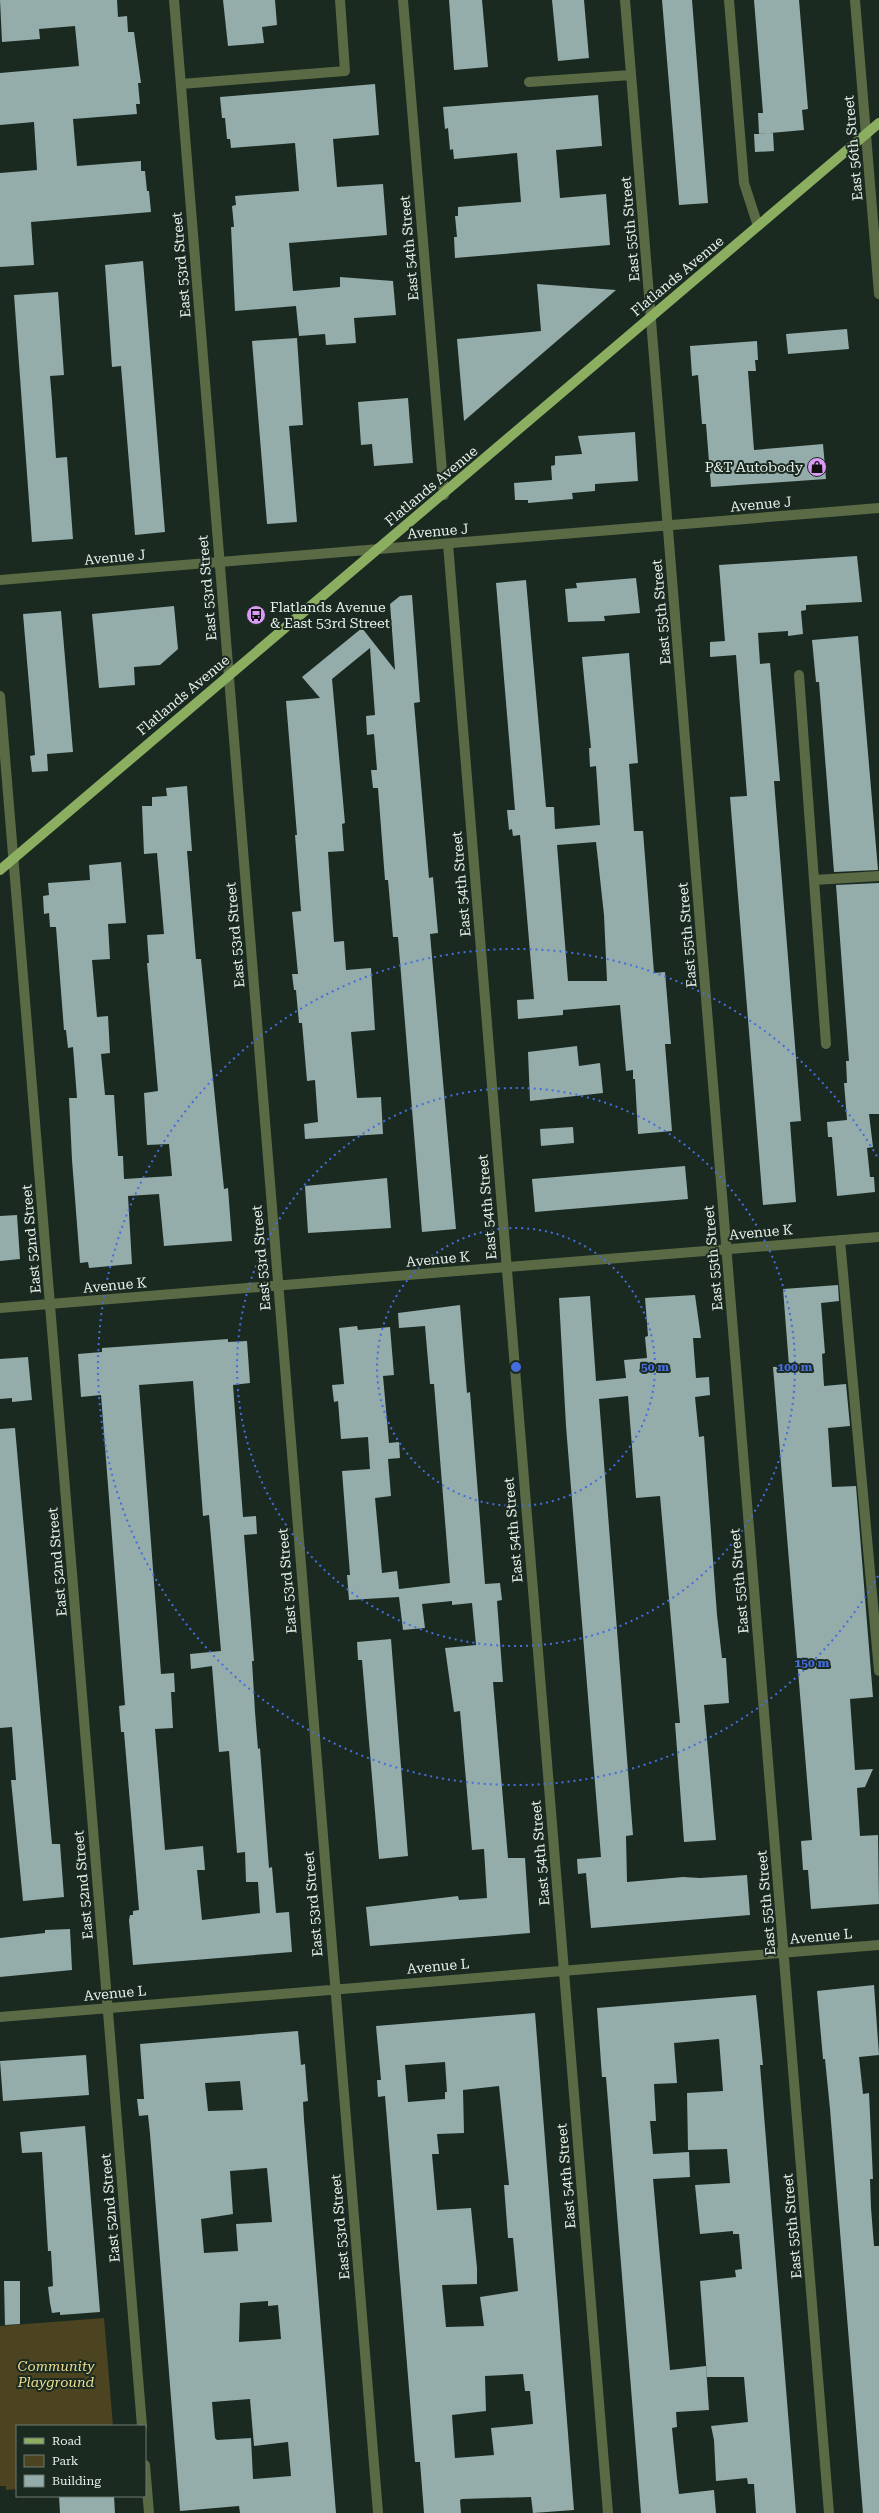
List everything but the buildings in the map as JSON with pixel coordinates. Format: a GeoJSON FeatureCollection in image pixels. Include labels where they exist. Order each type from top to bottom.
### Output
{"type":"FeatureCollection","features":[{"type":"Feature","properties":{"kind":"main road","name":"Flatlands Avenue"},"geometry":{"type":"LineString","coordinates":[[0,870],[374,551],[444,495],[651,316],[879,123]]}},
{"type":"Feature","properties":{"kind":"street","name":"East 53rd Street"},"geometry":{"type":"LineString","coordinates":[[174,0],[277,1286],[378,2513]]}},
{"type":"Feature","properties":{"kind":"street"},"geometry":{"type":"LineString","coordinates":[[181,84],[346,71],[340,0]]}},
{"type":"Feature","properties":{"kind":"street","name":"East 54th Street"},"geometry":{"type":"LineString","coordinates":[[403,0],[444,495]]}},
{"type":"Feature","properties":{"kind":"street","name":"East 55th Street"},"geometry":{"type":"LineString","coordinates":[[625,0],[829,2513]]}},
{"type":"Feature","properties":{"kind":"street"},"geometry":{"type":"LineString","coordinates":[[729,0],[744,183],[758,226]]}},
{"type":"Feature","properties":{"kind":"street","name":"East 56th Street"},"geometry":{"type":"LineString","coordinates":[[855,0],[879,294]]}},
{"type":"Feature","properties":{"kind":"street"},"geometry":{"type":"LineString","coordinates":[[529,82],[631,75]]}},
{"type":"Feature","properties":{"kind":"street","name":"Avenue J"},"geometry":{"type":"LineString","coordinates":[[0,580],[374,551],[879,508]]}},
{"type":"Feature","properties":{"kind":"street","name":"East 54th Street"},"geometry":{"type":"LineString","coordinates":[[448,544],[608,2513]]}},
{"type":"Feature","properties":{"kind":"street"},"geometry":{"type":"LineString","coordinates":[[799,676],[826,1044]]}},
{"type":"Feature","properties":{"kind":"street","name":"East 52nd Street"},"geometry":{"type":"LineString","coordinates":[[0,696],[142,2425]]}},
{"type":"Feature","properties":{"kind":"street"},"geometry":{"type":"LineString","coordinates":[[814,880],[879,876]]}},
{"type":"Feature","properties":{"kind":"street","name":"Avenue K"},"geometry":{"type":"LineString","coordinates":[[0,1308],[879,1237]]}},
{"type":"Feature","properties":{"kind":"street"},"geometry":{"type":"LineString","coordinates":[[840,1240],[879,1671]]}},
{"type":"Feature","properties":{"kind":"street","name":"Avenue L"},"geometry":{"type":"LineString","coordinates":[[0,2016],[879,1945]]}},
{"type":"Feature","properties":{"kind":"street"},"geometry":{"type":"LineString","coordinates":[[146,2477],[149,2513]]}},
{"type":"Feature","properties":{"kind":"green space","name":"Community Playground"},"geometry":{"type":"Polygon","coordinates":[[[104,2318],[113,2425],[16,2425],[16,2489],[6,2490],[6,2486],[0,2486],[0,2326],[104,2318]]]}},
{"type":"Feature","properties":{"kind":"place","name":"P&T Autobody"},"geometry":{"type":"Point","coordinates":[817,467]}},
{"type":"Feature","properties":{"kind":"place","name":"Flatlands Avenue & East 53rd Street"},"geometry":{"type":"Point","coordinates":[256,615]}}]}
